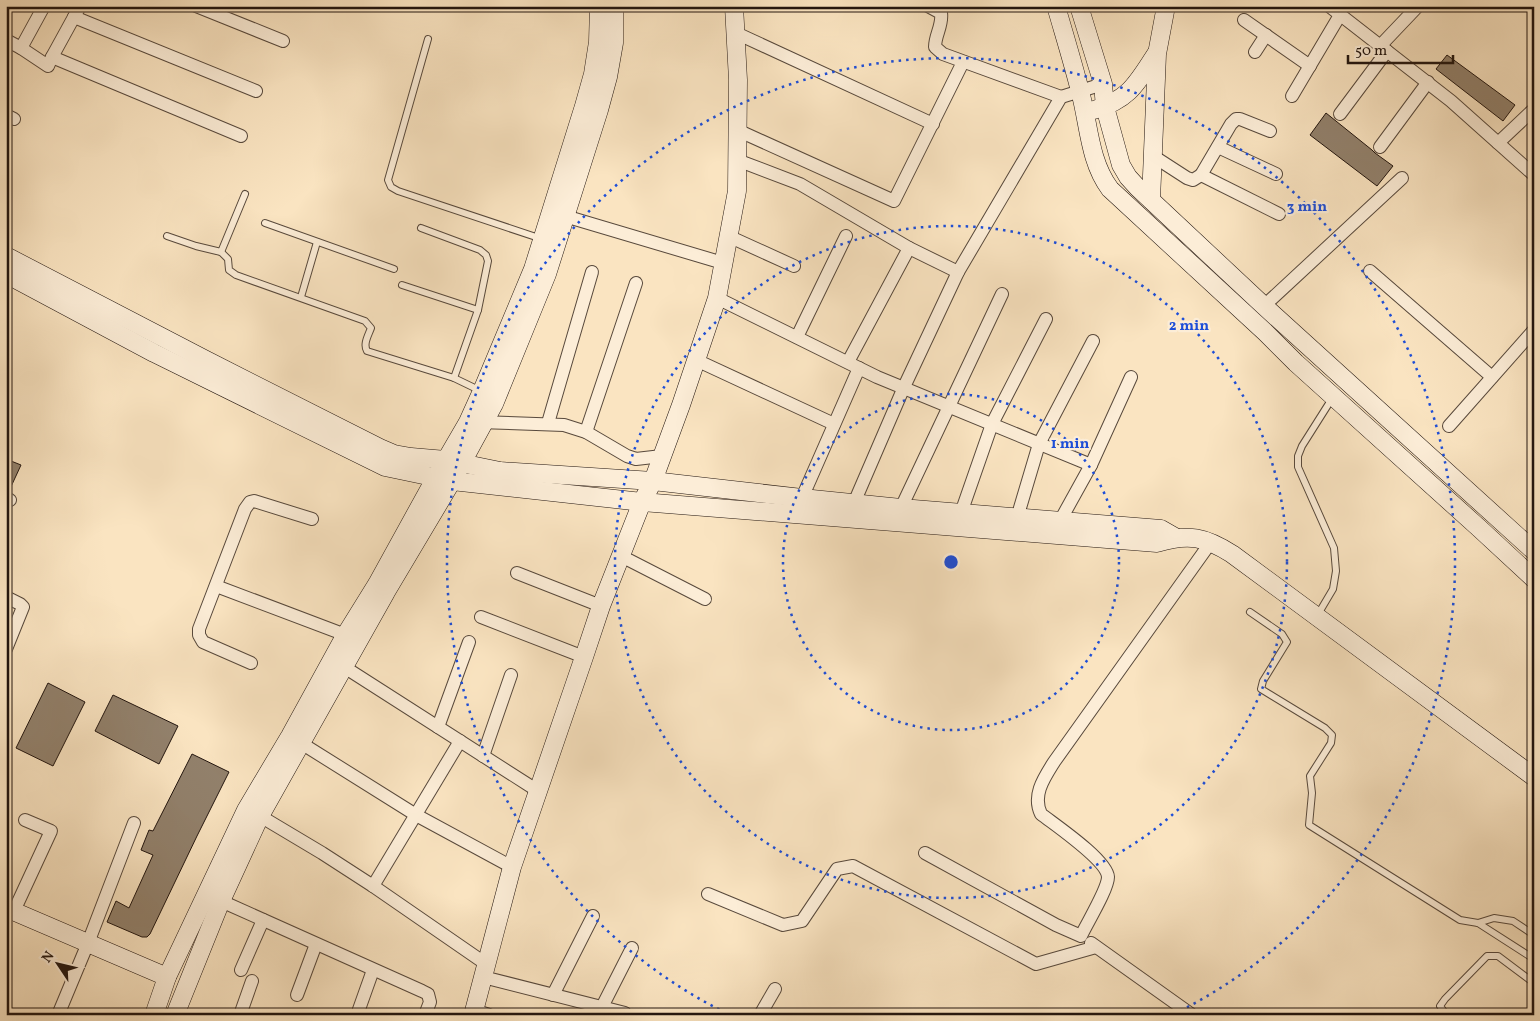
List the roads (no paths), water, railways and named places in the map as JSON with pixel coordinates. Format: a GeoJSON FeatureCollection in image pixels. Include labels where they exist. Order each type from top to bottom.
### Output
{"type":"FeatureCollection","features":[{"type":"Feature","properties":{"kind":"street"},"geometry":{"type":"LineString","coordinates":[[21,48],[44,6]]}},
{"type":"Feature","properties":{"kind":"street"},"geometry":{"type":"LineString","coordinates":[[154,1015],[167,977],[246,810],[290,736],[338,663],[352,638],[376,584],[444,479],[476,422],[494,404],[548,274],[559,214],[593,74],[598,42],[599,6]]}},
{"type":"Feature","properties":{"kind":"street"},"geometry":{"type":"LineString","coordinates":[[476,422],[482,391],[533,269],[542,239],[559,214],[608,77],[614,43],[614,6]]}},
{"type":"Feature","properties":{"kind":"street"},"geometry":{"type":"LineString","coordinates":[[478,1013],[484,971],[512,867],[601,606],[642,502],[653,480],[717,298],[737,191],[738,80],[734,6]]}},
{"type":"Feature","properties":{"kind":"street"},"geometry":{"type":"LineString","coordinates":[[928,6],[942,16],[935,47],[943,54],[1061,97],[1103,84]]}},
{"type":"Feature","properties":{"kind":"street"},"geometry":{"type":"LineString","coordinates":[[1056,6],[1080,91],[1095,160],[1103,179],[1110,189],[1534,579]]}},
{"type":"Feature","properties":{"kind":"street"},"geometry":{"type":"LineString","coordinates":[[1079,6],[1103,84],[1105,107],[1121,165],[1128,177],[1264,306],[1533,550]]}},
{"type":"Feature","properties":{"kind":"street"},"geometry":{"type":"LineString","coordinates":[[1151,200],[1157,54],[1166,6]]}},
{"type":"Feature","properties":{"kind":"street"},"geometry":{"type":"LineString","coordinates":[[1340,114],[1383,48],[1418,6]]}},
{"type":"Feature","properties":{"kind":"street"},"geometry":{"type":"LineString","coordinates":[[202,7],[283,41]]}},
{"type":"Feature","properties":{"kind":"street"},"geometry":{"type":"LineString","coordinates":[[1292,96],[1310,66],[1335,9],[1452,101],[1534,175]]}},
{"type":"Feature","properties":{"kind":"street"},"geometry":{"type":"LineString","coordinates":[[6,40],[48,66],[77,11],[256,91]]}},
{"type":"Feature","properties":{"kind":"street"},"geometry":{"type":"LineString","coordinates":[[1244,20],[1310,66]]}},
{"type":"Feature","properties":{"kind":"street"},"geometry":{"type":"LineString","coordinates":[[736,33],[933,124]]}},
{"type":"Feature","properties":{"kind":"street"},"geometry":{"type":"LineString","coordinates":[[1255,52],[1266,35]]}},
{"type":"Feature","properties":{"kind":"street"},"geometry":{"type":"LineString","coordinates":[[1085,113],[1105,107],[1129,93],[1157,54]]}},
{"type":"Feature","properties":{"kind":"street"},"geometry":{"type":"LineString","coordinates":[[52,57],[241,136]]}},
{"type":"Feature","properties":{"kind":"street"},"geometry":{"type":"LineString","coordinates":[[737,130],[894,201],[963,62]]}},
{"type":"Feature","properties":{"kind":"street"},"geometry":{"type":"LineString","coordinates":[[1380,147],[1428,82]]}},
{"type":"Feature","properties":{"kind":"street"},"geometry":{"type":"LineString","coordinates":[[854,503],[904,388],[958,272],[1061,97]]}},
{"type":"Feature","properties":{"kind":"street"},"geometry":{"type":"LineString","coordinates":[[1498,143],[1534,109]]}},
{"type":"Feature","properties":{"kind":"street"},"geometry":{"type":"LineString","coordinates":[[1153,156],[1193,180],[1201,176],[1231,124],[1236,119],[1270,131]]}},
{"type":"Feature","properties":{"kind":"street"},"geometry":{"type":"LineString","coordinates":[[1218,148],[1276,174]]}},
{"type":"Feature","properties":{"kind":"street"},"geometry":{"type":"LineString","coordinates":[[737,160],[800,184],[909,248],[958,272]]}},
{"type":"Feature","properties":{"kind":"street"},"geometry":{"type":"LineString","coordinates":[[1201,176],[1279,214]]}},
{"type":"Feature","properties":{"kind":"street"},"geometry":{"type":"LineString","coordinates":[[1264,306],[1402,178]]}},
{"type":"Feature","properties":{"kind":"street"},"geometry":{"type":"LineString","coordinates":[[559,214],[723,263]]}},
{"type":"Feature","properties":{"kind":"street"},"geometry":{"type":"LineString","coordinates":[[728,236],[794,266]]}},
{"type":"Feature","properties":{"kind":"street"},"geometry":{"type":"LineString","coordinates":[[797,337],[846,236]]}},
{"type":"Feature","properties":{"kind":"street"},"geometry":{"type":"LineString","coordinates":[[802,498],[834,424],[854,365],[909,248]]}},
{"type":"Feature","properties":{"kind":"street"},"geometry":{"type":"LineString","coordinates":[[6,256],[206,360],[394,454],[454,462],[500,471],[653,480],[901,508],[1160,529],[1175,537]]}},
{"type":"Feature","properties":{"kind":"street"},"geometry":{"type":"LineString","coordinates":[[1370,271],[1492,377]]}},
{"type":"Feature","properties":{"kind":"street"},"geometry":{"type":"LineString","coordinates":[[548,423],[592,272]]}},
{"type":"Feature","properties":{"kind":"street"},"geometry":{"type":"LineString","coordinates":[[6,274],[154,353],[385,467],[444,479],[642,502],[1157,543],[1175,537],[1200,538],[1232,554],[1534,777]]}},
{"type":"Feature","properties":{"kind":"street"},"geometry":{"type":"LineString","coordinates":[[586,432],[636,283]]}},
{"type":"Feature","properties":{"kind":"street"},"geometry":{"type":"LineString","coordinates":[[901,508],[1002,294]]}},
{"type":"Feature","properties":{"kind":"street"},"geometry":{"type":"LineString","coordinates":[[717,298],[904,388],[1091,465]]}},
{"type":"Feature","properties":{"kind":"street"},"geometry":{"type":"LineString","coordinates":[[961,513],[992,424],[1046,319]]}},
{"type":"Feature","properties":{"kind":"street"},"geometry":{"type":"LineString","coordinates":[[1449,426],[1534,330]]}},
{"type":"Feature","properties":{"kind":"street"},"geometry":{"type":"LineString","coordinates":[[1017,518],[1039,444],[1093,341]]}},
{"type":"Feature","properties":{"kind":"street"},"geometry":{"type":"LineString","coordinates":[[696,360],[834,424]]}},
{"type":"Feature","properties":{"kind":"street"},"geometry":{"type":"LineString","coordinates":[[1060,521],[1091,465],[1131,377]]}},
{"type":"Feature","properties":{"kind":"street"},"geometry":{"type":"LineString","coordinates":[[476,422],[564,425],[586,432],[627,456],[636,459],[662,456]]}},
{"type":"Feature","properties":{"kind":"street"},"geometry":{"type":"LineString","coordinates":[[251,663],[208,645],[200,639],[199,629],[245,509],[250,502],[254,501],[312,518]]}},
{"type":"Feature","properties":{"kind":"street"},"geometry":{"type":"LineString","coordinates":[[1081,936],[1105,890],[1108,878],[1107,871],[1098,859],[1041,814],[1037,805],[1039,792],[1054,762],[1211,542]]}},
{"type":"Feature","properties":{"kind":"street"},"geometry":{"type":"LineString","coordinates":[[621,556],[705,599]]}},
{"type":"Feature","properties":{"kind":"street"},"geometry":{"type":"LineString","coordinates":[[517,573],[601,606]]}},
{"type":"Feature","properties":{"kind":"street"},"geometry":{"type":"LineString","coordinates":[[216,586],[352,638]]}},
{"type":"Feature","properties":{"kind":"street"},"geometry":{"type":"LineString","coordinates":[[6,597],[20,604],[23,608],[6,649]]}},
{"type":"Feature","properties":{"kind":"street"},"geometry":{"type":"LineString","coordinates":[[481,618],[584,657]]}},
{"type":"Feature","properties":{"kind":"street"},"geometry":{"type":"LineString","coordinates":[[438,727],[469,642]]}},
{"type":"Feature","properties":{"kind":"street"},"geometry":{"type":"LineString","coordinates":[[338,663],[538,791]]}},
{"type":"Feature","properties":{"kind":"street"},"geometry":{"type":"LineString","coordinates":[[175,1015],[220,901],[260,816],[301,743],[338,663]]}},
{"type":"Feature","properties":{"kind":"street"},"geometry":{"type":"LineString","coordinates":[[483,756],[511,675]]}},
{"type":"Feature","properties":{"kind":"street"},"geometry":{"type":"LineString","coordinates":[[373,886],[460,741]]}},
{"type":"Feature","properties":{"kind":"street"},"geometry":{"type":"LineString","coordinates":[[301,743],[416,816],[512,867]]}},
{"type":"Feature","properties":{"kind":"street"},"geometry":{"type":"LineString","coordinates":[[260,816],[373,886],[484,971],[553,995],[625,1013]]}},
{"type":"Feature","properties":{"kind":"street"},"geometry":{"type":"LineString","coordinates":[[25,820],[51,831],[10,909],[167,977]]}},
{"type":"Feature","properties":{"kind":"street"},"geometry":{"type":"LineString","coordinates":[[58,1015],[134,823]]}},
{"type":"Feature","properties":{"kind":"street"},"geometry":{"type":"LineString","coordinates":[[925,853],[1056,925],[1081,936],[1192,1015]]}},
{"type":"Feature","properties":{"kind":"street"},"geometry":{"type":"LineString","coordinates":[[708,894],[783,924],[802,920],[837,869],[853,866],[1036,964],[1096,947]]}},
{"type":"Feature","properties":{"kind":"street"},"geometry":{"type":"LineString","coordinates":[[220,901],[428,994],[430,1002],[425,1015]]}},
{"type":"Feature","properties":{"kind":"street"},"geometry":{"type":"LineString","coordinates":[[553,995],[593,916]]}},
{"type":"Feature","properties":{"kind":"street"},"geometry":{"type":"LineString","coordinates":[[241,970],[263,920]]}},
{"type":"Feature","properties":{"kind":"street"},"geometry":{"type":"LineString","coordinates":[[297,995],[316,944]]}},
{"type":"Feature","properties":{"kind":"street"},"geometry":{"type":"LineString","coordinates":[[602,1007],[632,948]]}},
{"type":"Feature","properties":{"kind":"street"},"geometry":{"type":"LineString","coordinates":[[357,1015],[374,970]]}},
{"type":"Feature","properties":{"kind":"street"},"geometry":{"type":"LineString","coordinates":[[240,1015],[252,981]]}},
{"type":"Feature","properties":{"kind":"street"},"geometry":{"type":"LineString","coordinates":[[760,1015],[775,988]]}},
{"type":"Feature","properties":{"kind":"lane"},"geometry":{"type":"LineString","coordinates":[[428,39],[388,180],[391,187],[398,191],[542,239]]}},
{"type":"Feature","properties":{"kind":"lane"},"geometry":{"type":"LineString","coordinates":[[221,252],[244,194]]}},
{"type":"Feature","properties":{"kind":"lane"},"geometry":{"type":"LineString","coordinates":[[266,223],[394,268]]}},
{"type":"Feature","properties":{"kind":"lane"},"geometry":{"type":"LineString","coordinates":[[421,228],[480,250],[486,254],[488,261],[478,310],[454,378]]}},
{"type":"Feature","properties":{"kind":"lane"},"geometry":{"type":"LineString","coordinates":[[167,236],[221,252],[228,259],[229,270],[236,275],[365,321],[371,328],[365,342],[366,351],[454,378],[482,391]]}},
{"type":"Feature","properties":{"kind":"lane"},"geometry":{"type":"LineString","coordinates":[[301,297],[317,242]]}},
{"type":"Feature","properties":{"kind":"lane"},"geometry":{"type":"LineString","coordinates":[[402,285],[478,310]]}},
{"type":"Feature","properties":{"kind":"lane"},"geometry":{"type":"LineString","coordinates":[[1317,617],[1333,589],[1336,571],[1334,548],[1298,467],[1298,456],[1302,446],[1333,396]]}},
{"type":"Feature","properties":{"kind":"lane"},"geometry":{"type":"LineString","coordinates":[[1250,612],[1282,634],[1287,642],[1263,681],[1261,689],[1325,728],[1332,735],[1331,743],[1310,776],[1312,793],[1309,824],[1460,920],[1478,923],[1534,959]]}},
{"type":"Feature","properties":{"kind":"lane"},"geometry":{"type":"LineString","coordinates":[[1478,923],[1494,918],[1513,921],[1534,934]]}},
{"type":"Feature","properties":{"kind":"lane"},"geometry":{"type":"LineString","coordinates":[[1448,1015],[1444,1013],[1440,1006],[1487,956],[1498,956],[1534,983]]}}]}
